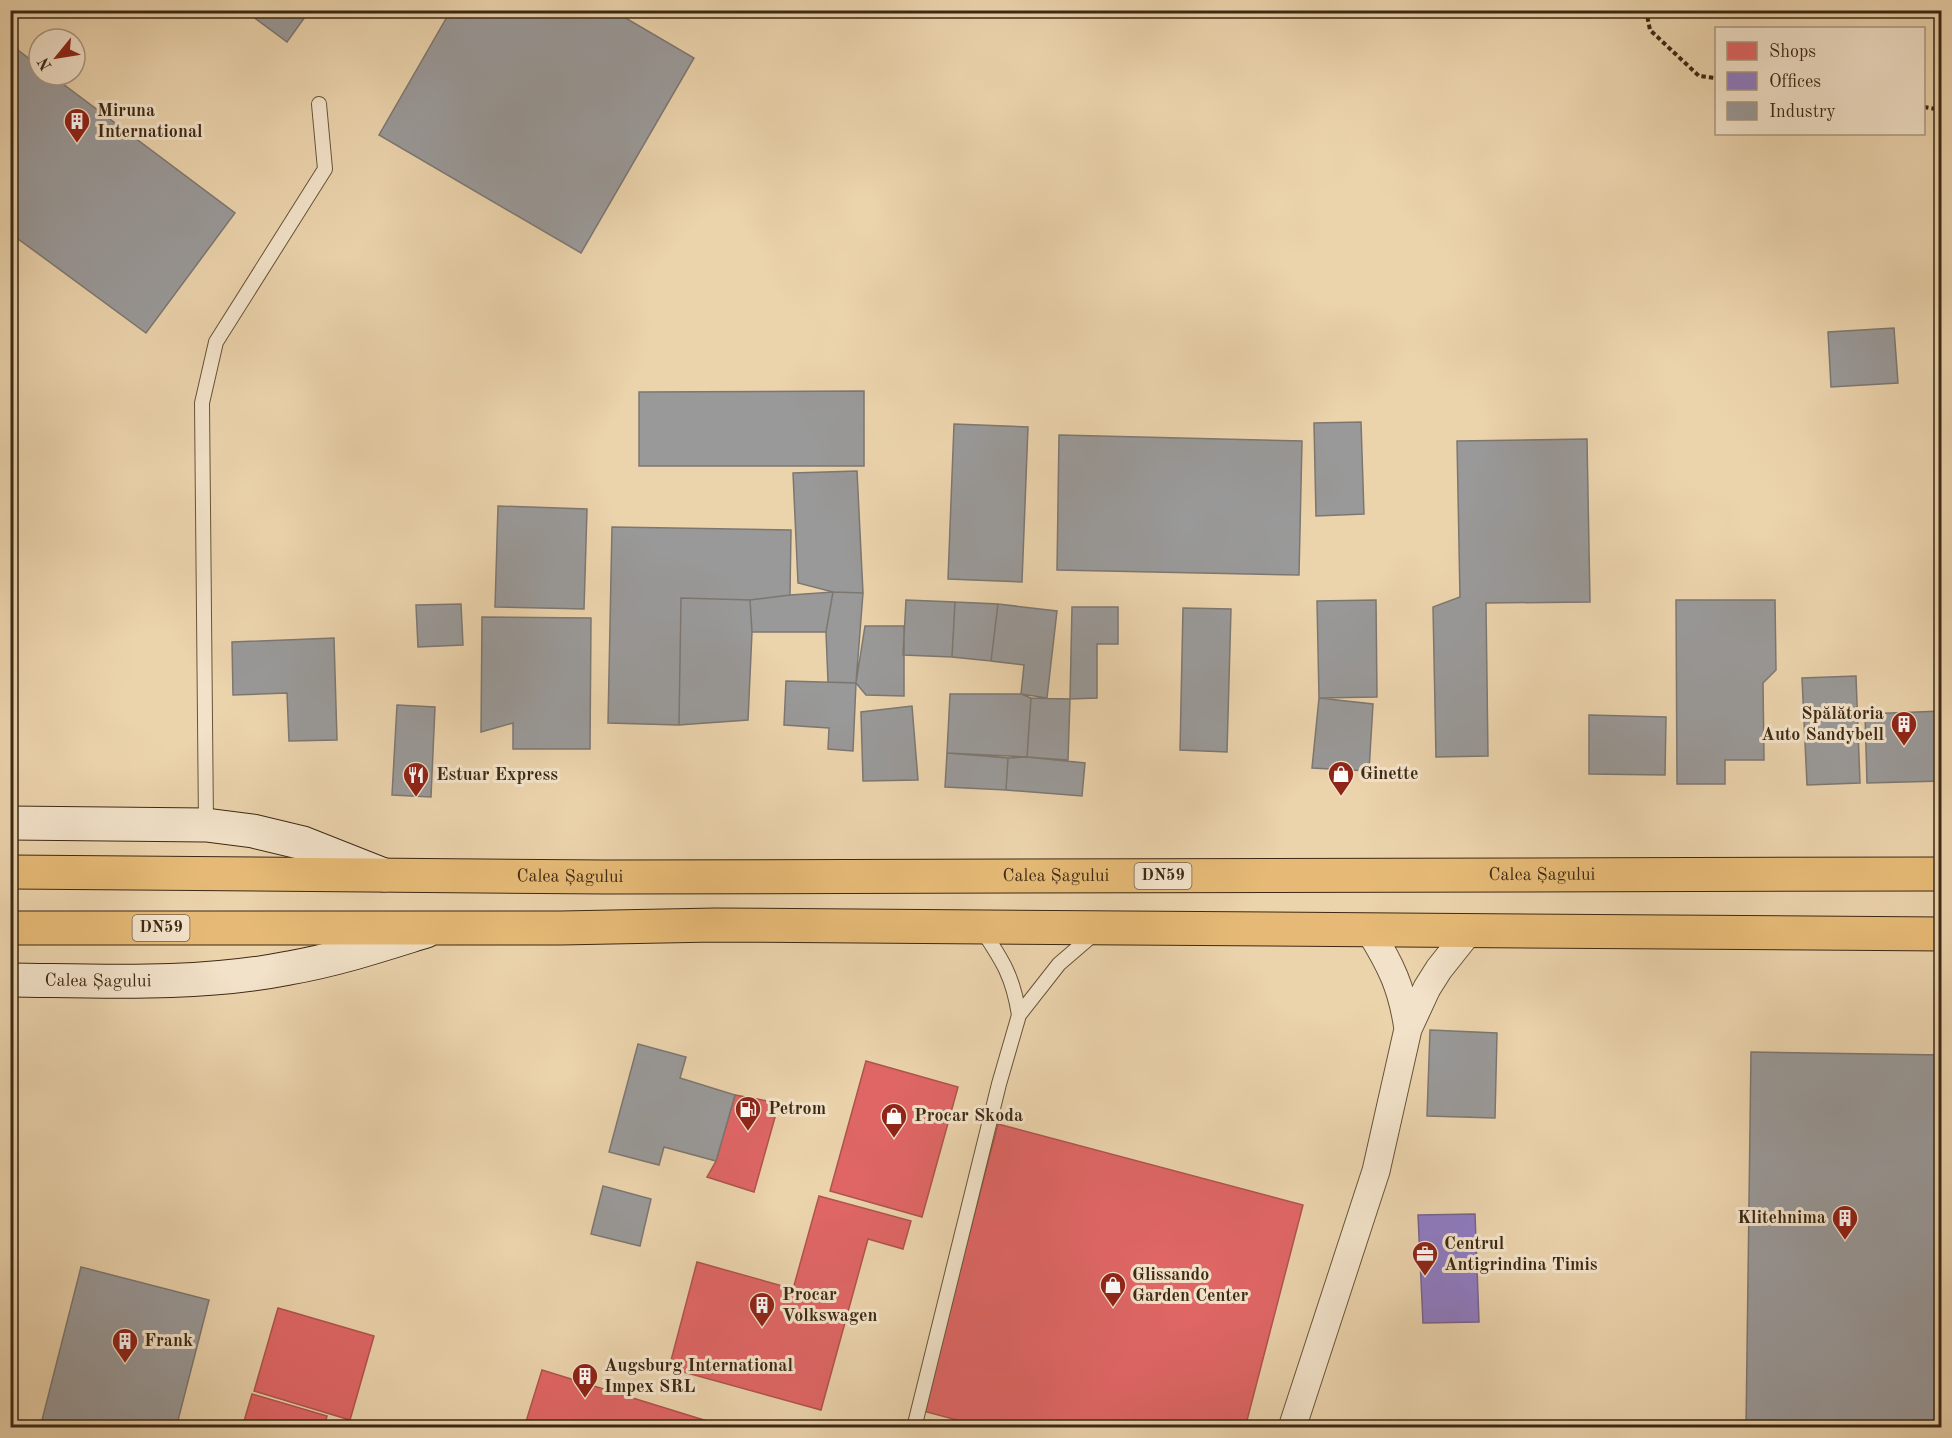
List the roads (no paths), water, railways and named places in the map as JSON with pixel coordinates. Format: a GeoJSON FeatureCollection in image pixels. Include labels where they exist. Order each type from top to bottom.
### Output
{"type":"FeatureCollection","features":[{"type":"Feature","properties":{"kind":"main road","name":"Calea Șagului"},"geometry":{"type":"LineString","coordinates":[[10,872],[641,877],[1941,874]]}},
{"type":"Feature","properties":{"kind":"main road","name":"Calea Șagului"},"geometry":{"type":"LineString","coordinates":[[10,928],[434,928],[715,925],[1941,934]]}},
{"type":"Feature","properties":{"kind":"street","name":"Calea Șagului"},"geometry":{"type":"LineString","coordinates":[[10,823],[206,825],[253,831],[303,843],[384,875]]}},
{"type":"Feature","properties":{"kind":"street","name":"Calea Șagului"},"geometry":{"type":"LineString","coordinates":[[10,980],[152,981],[226,977],[288,969],[354,953],[434,928]]}},
{"type":"Feature","properties":{"kind":"street"},"geometry":{"type":"LineString","coordinates":[[1370,930],[1390,963],[1404,1000],[1408,1029]]}},
{"type":"Feature","properties":{"kind":"street"},"geometry":{"type":"LineString","coordinates":[[1292,1428],[1376,1171],[1408,1029],[1427,988],[1470,930]]}},
{"type":"Feature","properties":{"kind":"lane"},"geometry":{"type":"LineString","coordinates":[[206,825],[202,402],[216,342],[325,170],[319,104]]}},
{"type":"Feature","properties":{"kind":"lane"},"geometry":{"type":"LineString","coordinates":[[980,927],[1003,962],[1015,990],[1019,1014]]}},
{"type":"Feature","properties":{"kind":"lane"},"geometry":{"type":"LineString","coordinates":[[914,1428],[999,1084],[1019,1014],[1059,964],[1101,928]]}},
{"type":"Feature","properties":{"kind":"place","name":"Miruna International"},"geometry":{"type":"Point","coordinates":[77,144]}},
{"type":"Feature","properties":{"kind":"place","name":"Spălătoria Auto Sandybell"},"geometry":{"type":"Point","coordinates":[1904,747]}},
{"type":"Feature","properties":{"kind":"place","name":"Ginette"},"geometry":{"type":"Point","coordinates":[1341,797]}},
{"type":"Feature","properties":{"kind":"place","name":"Estuar Express"},"geometry":{"type":"Point","coordinates":[416,798]}},
{"type":"Feature","properties":{"kind":"place","name":"Petrom"},"geometry":{"type":"Point","coordinates":[748,1132]}},
{"type":"Feature","properties":{"kind":"place","name":"Procar Skoda"},"geometry":{"type":"Point","coordinates":[894,1139]}},
{"type":"Feature","properties":{"kind":"place","name":"Klitehnima"},"geometry":{"type":"Point","coordinates":[1845,1241]}},
{"type":"Feature","properties":{"kind":"place","name":"Centrul Antigrindina Timis"},"geometry":{"type":"Point","coordinates":[1425,1277]}},
{"type":"Feature","properties":{"kind":"place","name":"Glissando Garden Center"},"geometry":{"type":"Point","coordinates":[1113,1308]}},
{"type":"Feature","properties":{"kind":"place","name":"Procar Volkswagen"},"geometry":{"type":"Point","coordinates":[762,1328]}},
{"type":"Feature","properties":{"kind":"place","name":"Frank"},"geometry":{"type":"Point","coordinates":[125,1364]}},
{"type":"Feature","properties":{"kind":"place","name":"Augsburg International Impex SRL"},"geometry":{"type":"Point","coordinates":[585,1399]}}]}
